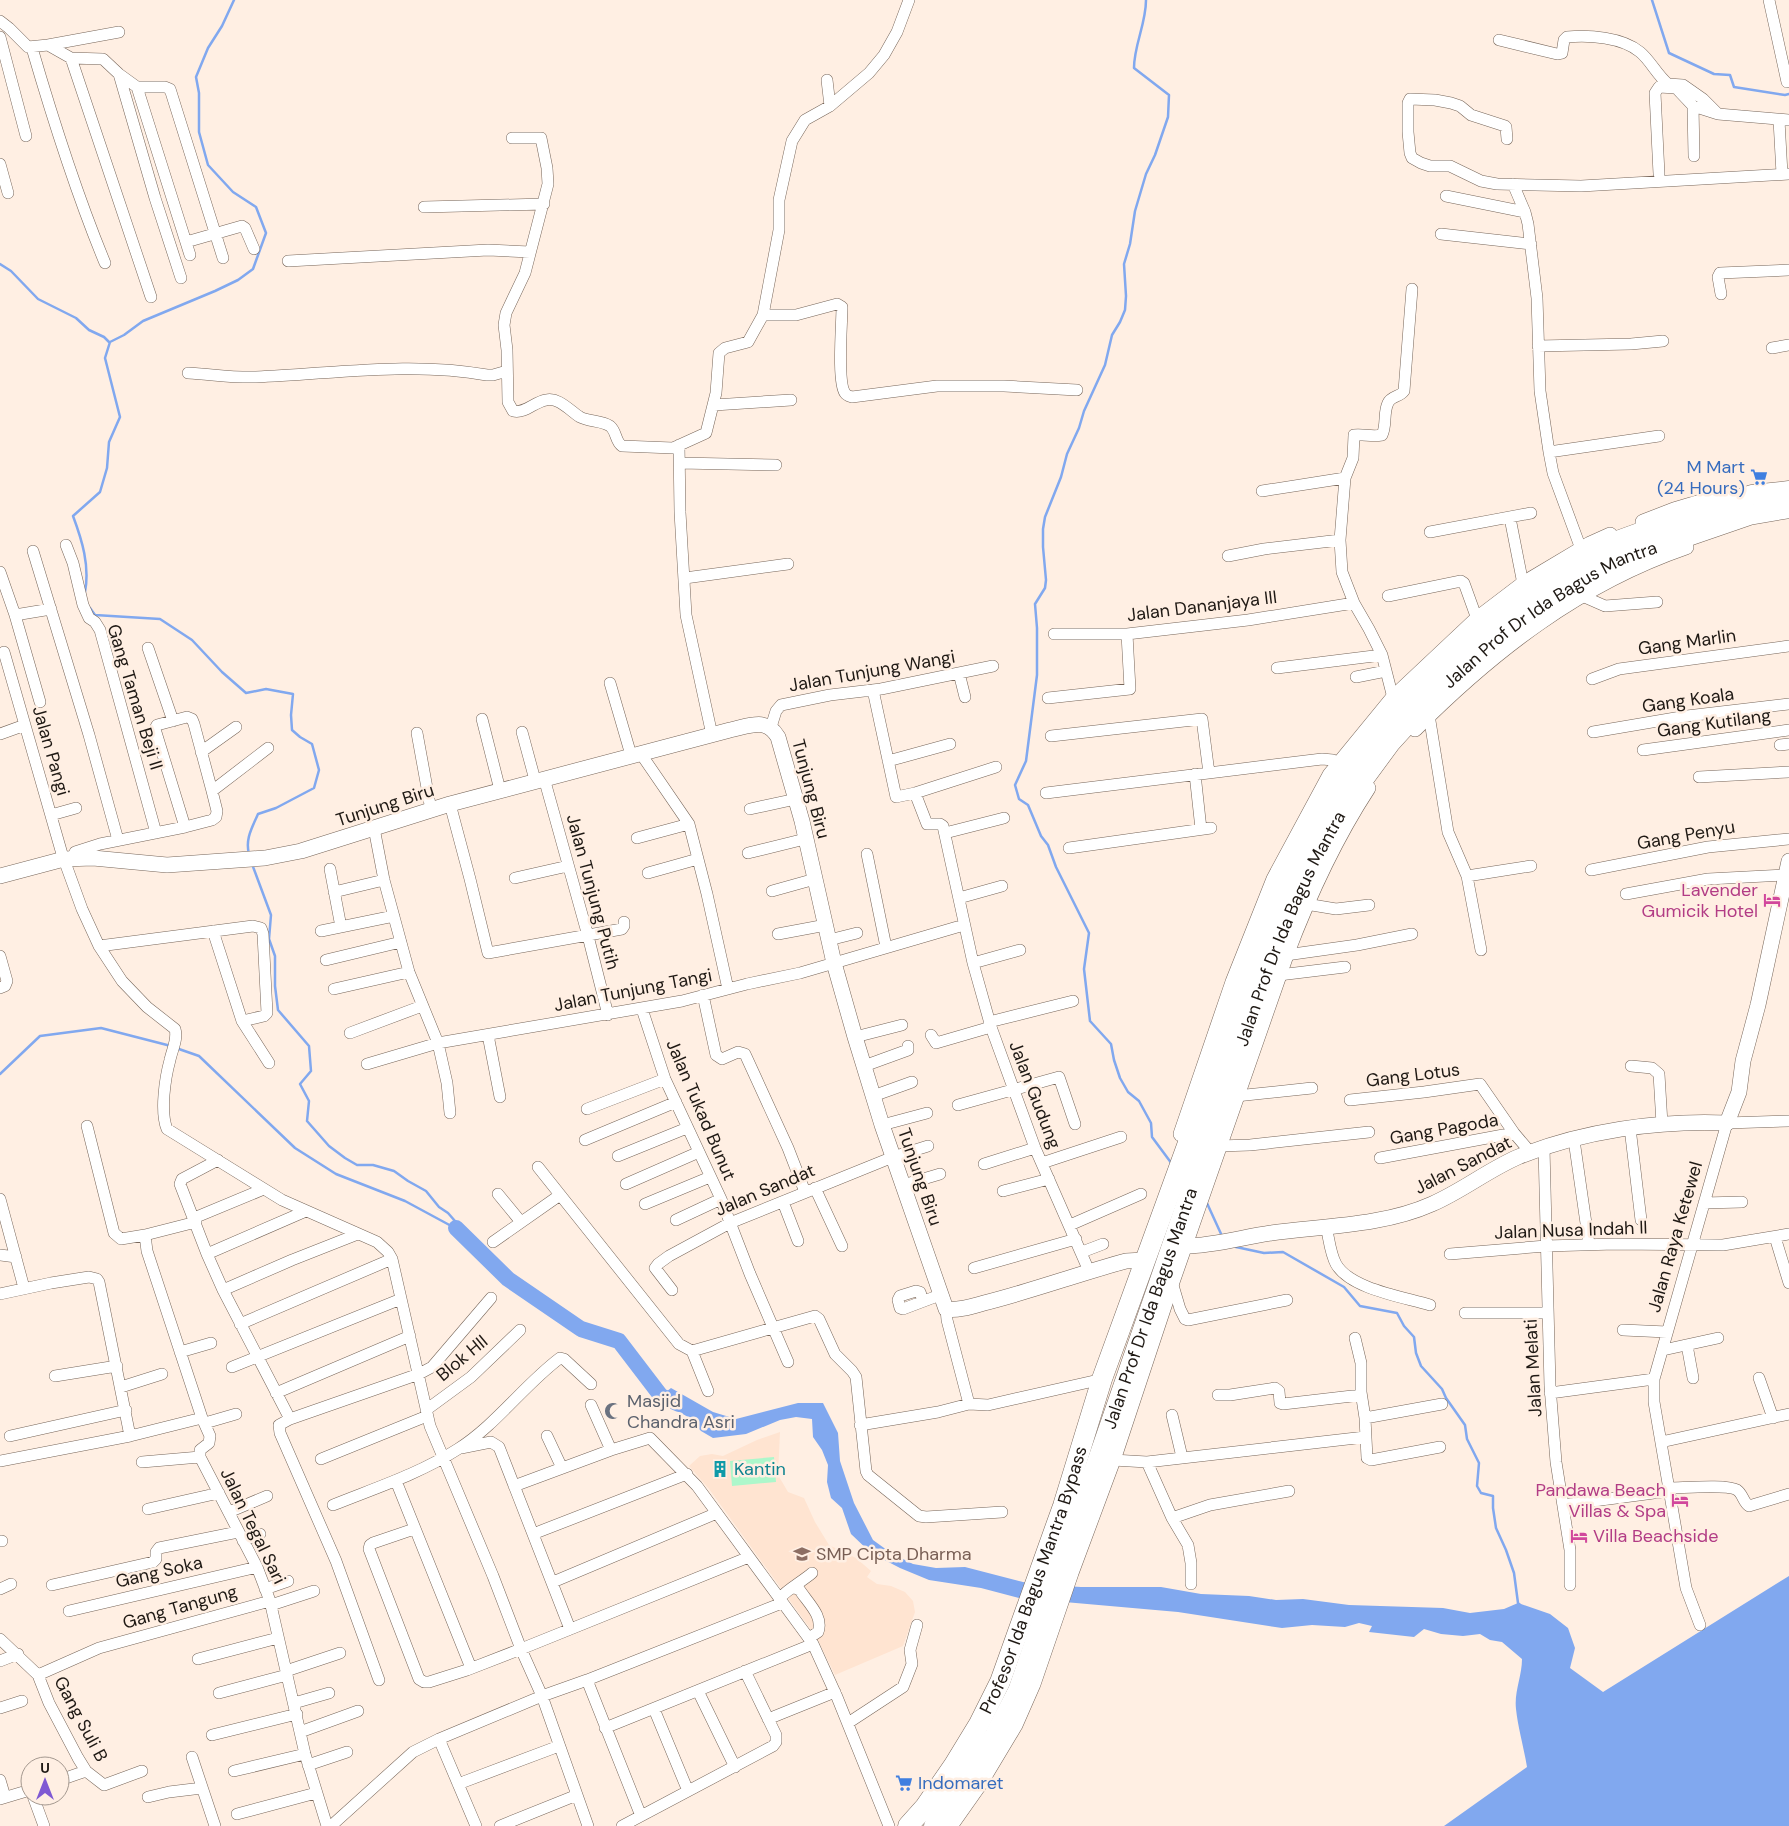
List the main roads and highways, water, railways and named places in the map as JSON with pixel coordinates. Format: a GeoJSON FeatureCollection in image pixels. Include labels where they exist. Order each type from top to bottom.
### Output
{"type":"FeatureCollection","features":[{"type":"Feature","properties":{"kind":"highway","name":"Jalan Prof Dr Ida Bagus Mantra"},"geometry":{"type":"LineString","coordinates":[[1072,1509],[1101,1474],[1202,1180],[1272,964],[1284,887],[1301,852],[1367,746],[1415,692],[1457,652],[1508,610],[1588,557],[1620,540],[1752,495],[1789,491]]}},
{"type":"Feature","properties":{"kind":"highway","name":"Jalan Prof Dr Ida Bagus Mantra"},"geometry":{"type":"LineString","coordinates":[[1349,777],[1390,743],[1430,699],[1505,632],[1534,619],[1590,575],[1621,559],[1750,515],[1789,508]]}},
{"type":"Feature","properties":{"kind":"highway","name":"Jalan Prof Dr Ida Bagus Mantra"},"geometry":{"type":"LineString","coordinates":[[1140,1259],[1176,1162],[1272,964]]}},
{"type":"Feature","properties":{"kind":"highway","name":"Profesor Ida Bagus Mantra Bypass"},"geometry":{"type":"LineString","coordinates":[[934,1826],[973,1781],[1018,1691],[1036,1615],[1072,1509],[1094,1402],[1140,1259]]}},
{"type":"Feature","properties":{"kind":"highway","name":"Profesor Ida Bagus Mantra Bypass"},"geometry":{"type":"LineString","coordinates":[[908,1826],[925,1807],[979,1724],[1036,1615]]}},
{"type":"Feature","properties":{"kind":"water"},"geometry":{"type":"Polygon","coordinates":[[[671,1388],[713,1412],[736,1419],[798,1403],[823,1403],[838,1433],[840,1461],[854,1503],[873,1540],[891,1553],[913,1564],[936,1568],[965,1567],[1031,1584],[1081,1587],[1161,1587],[1201,1594],[1249,1596],[1276,1600],[1303,1599],[1349,1605],[1443,1608],[1470,1613],[1504,1609],[1518,1603],[1550,1614],[1568,1628],[1575,1648],[1570,1668],[1603,1692],[1789,1576],[1789,1826],[1444,1826],[1527,1767],[1516,1709],[1522,1659],[1502,1642],[1490,1640],[1480,1634],[1463,1636],[1441,1634],[1424,1629],[1414,1637],[1369,1632],[1372,1626],[1359,1623],[1345,1627],[1312,1625],[1282,1628],[1178,1612],[1019,1598],[981,1588],[929,1580],[871,1553],[851,1534],[842,1508],[831,1498],[827,1482],[828,1465],[822,1450],[813,1437],[812,1419],[796,1417],[780,1420],[746,1434],[713,1438],[701,1431],[688,1417],[657,1399],[671,1388]]]}},
{"type":"Feature","properties":{"kind":"waterway"},"geometry":{"type":"LineString","coordinates":[[85,592],[86,563],[73,516],[100,492],[107,468],[109,442],[120,417],[105,358],[110,342],[124,335],[143,321],[238,280],[253,269],[266,233],[256,207],[233,192],[208,165],[199,132],[199,93],[196,77],[208,48],[222,26],[234,0]]}},
{"type":"Feature","properties":{"kind":"waterway"},"geometry":{"type":"LineString","coordinates":[[1146,0],[1134,68],[1169,95],[1168,117],[1155,155],[1146,174],[1135,211],[1130,244],[1124,264],[1125,310],[1112,335],[1105,365],[1067,454],[1061,477],[1045,517],[1043,547],[1046,580],[1045,588],[1035,604],[1037,675],[1026,761],[1015,785],[1019,799],[1028,805],[1041,836],[1048,845],[1056,867],[1089,933],[1084,969],[1090,1021],[1111,1044],[1120,1078],[1128,1092],[1139,1101],[1151,1123],[1152,1137],[1172,1164]]}},
{"type":"Feature","properties":{"kind":"waterway"},"geometry":{"type":"LineString","coordinates":[[1652,0],[1669,53],[1714,74],[1730,75],[1734,87],[1789,94]]}},
{"type":"Feature","properties":{"kind":"waterway"},"geometry":{"type":"LineString","coordinates":[[0,264],[11,271],[38,299],[76,318],[89,330],[104,337],[109,342]]}},
{"type":"Feature","properties":{"kind":"waterway"},"geometry":{"type":"LineString","coordinates":[[90,608],[95,615],[160,619],[192,640],[222,672],[246,693],[266,689],[293,694],[292,730],[312,744],[319,770],[314,788],[276,808],[258,814],[251,829],[248,843],[249,854]]}},
{"type":"Feature","properties":{"kind":"waterway"},"geometry":{"type":"LineString","coordinates":[[252,864],[271,915],[269,939],[275,956],[275,986],[278,1010],[309,1046],[311,1071],[300,1084],[309,1101],[307,1121],[329,1146],[345,1158],[357,1165],[373,1165],[394,1171],[426,1191],[439,1207],[455,1221],[456,1228]]}},
{"type":"Feature","properties":{"kind":"waterway"},"geometry":{"type":"LineString","coordinates":[[0,1074],[40,1036],[101,1028],[171,1046]]}},
{"type":"Feature","properties":{"kind":"waterway"},"geometry":{"type":"LineString","coordinates":[[176,1048],[199,1056],[295,1148],[336,1174],[405,1201],[455,1228]]}},
{"type":"Feature","properties":{"kind":"waterway"},"geometry":{"type":"LineString","coordinates":[[1206,1201],[1222,1236]]}},
{"type":"Feature","properties":{"kind":"waterway"},"geometry":{"type":"LineString","coordinates":[[456,1228],[508,1279],[581,1329],[619,1341],[661,1396],[679,1404]]}},
{"type":"Feature","properties":{"kind":"waterway"},"geometry":{"type":"LineString","coordinates":[[1236,1247],[1264,1253],[1283,1252],[1344,1287],[1360,1306],[1397,1313],[1404,1326],[1414,1337],[1416,1353],[1421,1366],[1442,1389],[1465,1425],[1467,1439],[1479,1463],[1477,1486],[1481,1493],[1493,1496],[1496,1528],[1514,1573],[1518,1603],[1520,1605]]}},
{"type":"Feature","properties":{"kind":"place","name":"M Mart (24 Hours)"},"geometry":{"type":"Point","coordinates":[1759,477]}},
{"type":"Feature","properties":{"kind":"place","name":"Lavender Gumicik Hotel"},"geometry":{"type":"Point","coordinates":[1772,900]}},
{"type":"Feature","properties":{"kind":"place","name":"Masjid Chandra Asri"},"geometry":{"type":"Point","coordinates":[613,1411]}},
{"type":"Feature","properties":{"kind":"place","name":"Kantin"},"geometry":{"type":"Point","coordinates":[720,1469]}},
{"type":"Feature","properties":{"kind":"place","name":"Pandawa Beach Villas & Spa"},"geometry":{"type":"Point","coordinates":[1680,1500]}},
{"type":"Feature","properties":{"kind":"place","name":"Villa Beachside"},"geometry":{"type":"Point","coordinates":[1579,1536]}},
{"type":"Feature","properties":{"kind":"place","name":"SMP Cipta Dharma"},"geometry":{"type":"Point","coordinates":[802,1554]}},
{"type":"Feature","properties":{"kind":"place","name":"Indomaret"},"geometry":{"type":"Point","coordinates":[904,1783]}}]}
